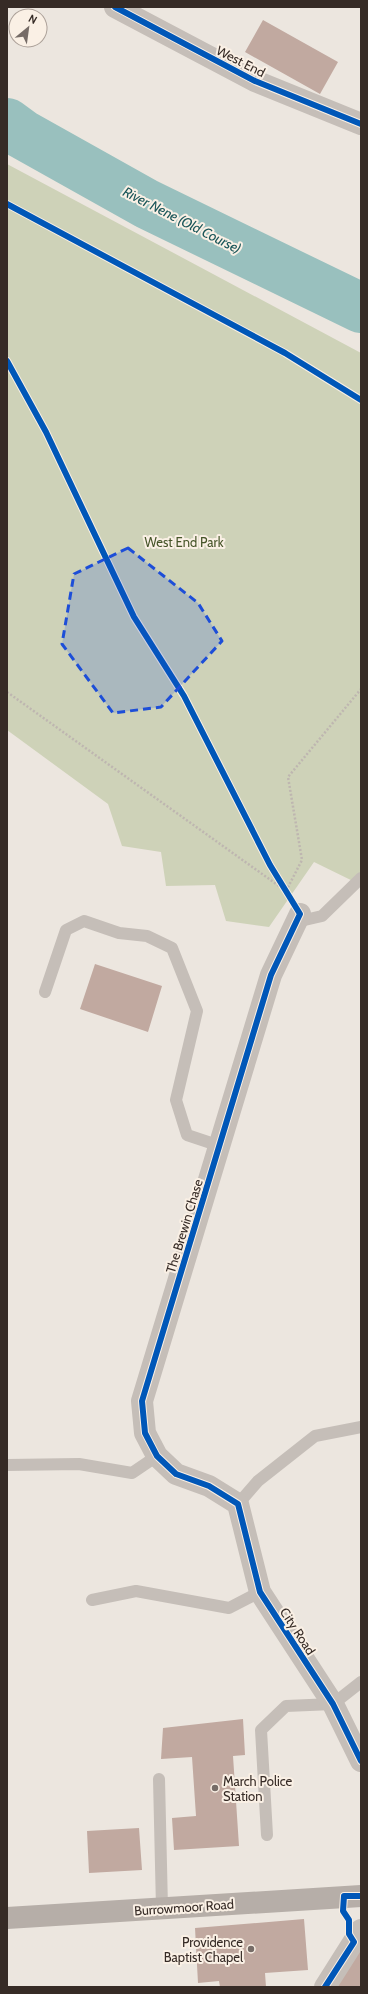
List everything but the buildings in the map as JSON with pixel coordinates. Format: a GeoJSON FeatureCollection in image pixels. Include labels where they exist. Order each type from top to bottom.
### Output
{"type":"FeatureCollection","features":[{"type":"Feature","properties":{"kind":"street","name":"West End"},"geometry":{"type":"LineString","coordinates":[[115,7],[255,81],[361,124]]}},
{"type":"Feature","properties":{"kind":"street","name":"The Brewin Chase"},"geometry":{"type":"LineString","coordinates":[[238,1504],[209,1486],[176,1474],[157,1456],[145,1433],[142,1401],[271,975],[298,918]]}},
{"type":"Feature","properties":{"kind":"street","name":"City Road"},"geometry":{"type":"LineString","coordinates":[[238,1504],[260,1592],[333,1704],[361,1761]]}},
{"type":"Feature","properties":{"kind":"street","name":"Burrowmoor Road"},"geometry":{"type":"LineString","coordinates":[[7,1918],[361,1896]]}},
{"type":"Feature","properties":{"kind":"street"},"geometry":{"type":"LineString","coordinates":[[326,1987],[361,1930]]}},
{"type":"Feature","properties":{"kind":"lane"},"geometry":{"type":"LineString","coordinates":[[298,918],[322,916],[361,878]]}},
{"type":"Feature","properties":{"kind":"lane"},"geometry":{"type":"LineString","coordinates":[[45,992],[66,930],[84,921],[119,933],[147,936],[172,948],[197,1011],[176,1100],[187,1135],[220,1146]]}},
{"type":"Feature","properties":{"kind":"lane"},"geometry":{"type":"LineString","coordinates":[[238,1504],[258,1481],[315,1436],[361,1426]]}},
{"type":"Feature","properties":{"kind":"lane"},"geometry":{"type":"LineString","coordinates":[[7,1465],[79,1464],[132,1473],[157,1456]]}},
{"type":"Feature","properties":{"kind":"lane"},"geometry":{"type":"LineString","coordinates":[[92,1600],[136,1591],[229,1608],[260,1592]]}},
{"type":"Feature","properties":{"kind":"lane"},"geometry":{"type":"LineString","coordinates":[[267,1835],[261,1730],[286,1706],[333,1704],[361,1682]]}},
{"type":"Feature","properties":{"kind":"lane"},"geometry":{"type":"LineString","coordinates":[[160,1779],[162,1908]]}},
{"type":"Feature","properties":{"kind":"path"},"geometry":{"type":"LineString","coordinates":[[283,897],[302,860],[288,777],[361,689]]}},
{"type":"Feature","properties":{"kind":"path"},"geometry":{"type":"LineString","coordinates":[[7,692],[286,891]]}},
{"type":"Feature","properties":{"kind":"path"},"geometry":{"type":"LineString","coordinates":[[278,878],[286,891],[298,918]]}},
{"type":"Feature","properties":{"kind":"highlighted area"},"geometry":{"type":"Polygon","coordinates":[[[128,548],[198,603],[222,641],[161,707],[113,713],[62,644],[74,574],[128,548]]]}},
{"type":"Feature","properties":{"kind":"green space","name":"West End Park"},"geometry":{"type":"Polygon","coordinates":[[[7,164],[361,353],[361,885],[314,862],[269,927],[226,921],[215,885],[166,886],[161,852],[122,846],[108,804],[7,730],[7,164]]]}},
{"type":"Feature","properties":{"kind":"waterway","name":"River Nene (Old Course)"},"geometry":{"type":"LineString","coordinates":[[7,123],[22,134],[147,204],[361,308]]}},
{"type":"Feature","properties":{"kind":"cycle path"},"geometry":{"type":"LineString","coordinates":[[115,7],[255,81],[361,124]]}},
{"type":"Feature","properties":{"kind":"cycle path"},"geometry":{"type":"LineString","coordinates":[[7,204],[285,353],[361,400]]}},
{"type":"Feature","properties":{"kind":"cycle path"},"geometry":{"type":"LineString","coordinates":[[7,361],[46,432],[134,617],[184,696],[270,865],[300,914],[271,975],[142,1401],[145,1433],[157,1456],[176,1474],[209,1486],[238,1504],[260,1592],[333,1704],[361,1761]]}},
{"type":"Feature","properties":{"kind":"cycle path"},"geometry":{"type":"LineString","coordinates":[[325,1987],[354,1942],[349,1934],[349,1920],[343,1911],[344,1896],[361,1896]]}},
{"type":"Feature","properties":{"kind":"place","name":"March Police Station"},"geometry":{"type":"Point","coordinates":[215,1788]}},
{"type":"Feature","properties":{"kind":"place","name":"Providence Baptist Chapel"},"geometry":{"type":"Point","coordinates":[251,1949]}}]}
